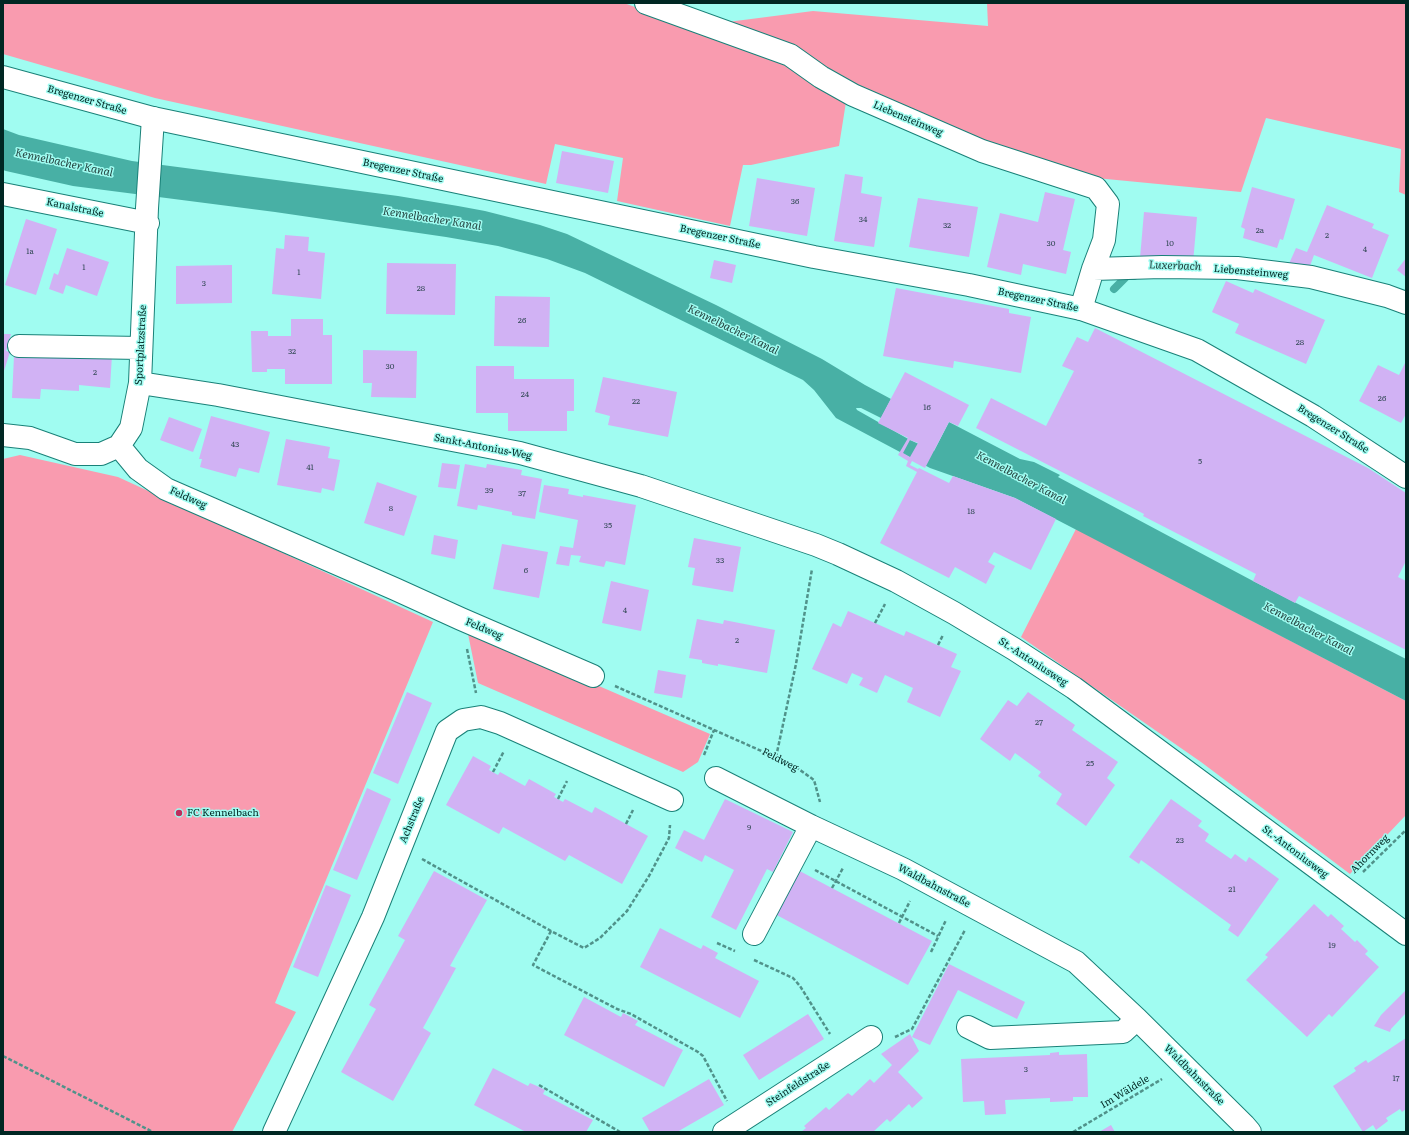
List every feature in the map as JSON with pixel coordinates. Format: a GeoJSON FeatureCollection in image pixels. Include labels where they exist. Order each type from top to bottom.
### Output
{"type":"FeatureCollection","features":[{"type":"Feature","properties":{"kind":"street","name":"Liebensteinweg"},"geometry":{"type":"LineString","coordinates":[[646,3],[790,55],[821,77],[853,95],[982,150],[1096,188],[1108,204],[1104,240],[1093,269],[1081,309]]}},
{"type":"Feature","properties":{"kind":"street","name":"Bregenzer Straße"},"geometry":{"type":"LineString","coordinates":[[3,77],[153,118],[814,257],[969,285],[1081,309],[1197,350],[1314,416],[1406,476]]}},
{"type":"Feature","properties":{"kind":"street","name":"Sportplatzstraße"},"geometry":{"type":"LineString","coordinates":[[119,446],[131,428],[140,383],[150,149],[153,118]]}},
{"type":"Feature","properties":{"kind":"street","name":"Kanalstraße"},"geometry":{"type":"LineString","coordinates":[[3,194],[148,216]]}},
{"type":"Feature","properties":{"kind":"street","name":"Liebensteinweg"},"geometry":{"type":"LineString","coordinates":[[1093,269],[1162,267],[1237,268],[1311,277],[1387,296],[1406,303]]}},
{"type":"Feature","properties":{"kind":"street"},"geometry":{"type":"LineString","coordinates":[[18,346],[141,348]]}},
{"type":"Feature","properties":{"kind":"street","name":"Sankt-Antonius-Weg"},"geometry":{"type":"LineString","coordinates":[[140,383],[218,395],[361,424],[520,453],[641,486],[816,545]]}},
{"type":"Feature","properties":{"kind":"street"},"geometry":{"type":"LineString","coordinates":[[3,435],[30,438],[74,454],[101,454],[119,446]]}},
{"type":"Feature","properties":{"kind":"street","name":"Feldweg"},"geometry":{"type":"LineString","coordinates":[[119,446],[138,469],[166,489],[593,676]]}},
{"type":"Feature","properties":{"kind":"street","name":"St.-Antoniusweg"},"geometry":{"type":"LineString","coordinates":[[816,545],[896,581],[954,612],[1074,688],[1406,934]]}},
{"type":"Feature","properties":{"kind":"street","name":"Achstraße"},"geometry":{"type":"LineString","coordinates":[[274,1132],[373,917],[447,731],[463,720],[481,717],[500,723],[672,800]]}},
{"type":"Feature","properties":{"kind":"street","name":"Waldbahnstraße"},"geometry":{"type":"LineString","coordinates":[[716,778],[811,826],[903,869],[1076,962],[1137,1018],[1250,1132]]}},
{"type":"Feature","properties":{"kind":"street"},"geometry":{"type":"LineString","coordinates":[[754,934],[811,826]]}},
{"type":"Feature","properties":{"kind":"street"},"geometry":{"type":"LineString","coordinates":[[968,1027],[990,1038],[1123,1032],[1137,1018]]}},
{"type":"Feature","properties":{"kind":"street","name":"Steinfeldstraße"},"geometry":{"type":"LineString","coordinates":[[731,1127],[871,1037]]}},
{"type":"Feature","properties":{"kind":"path"},"geometry":{"type":"LineString","coordinates":[[776,757],[796,664],[816,545]]}},
{"type":"Feature","properties":{"kind":"path"},"geometry":{"type":"LineString","coordinates":[[461,619],[481,717]]}},
{"type":"Feature","properties":{"kind":"path","name":"Feldweg"},"geometry":{"type":"LineString","coordinates":[[593,676],[793,765],[814,780],[821,806],[811,826]]}},
{"type":"Feature","properties":{"kind":"path"},"geometry":{"type":"LineString","coordinates":[[401,847],[584,948],[600,938],[627,912],[650,876],[669,838],[672,800]]}},
{"type":"Feature","properties":{"kind":"path","name":"Ahornweg"},"geometry":{"type":"LineString","coordinates":[[1345,889],[1406,830]]}},
{"type":"Feature","properties":{"kind":"path"},"geometry":{"type":"LineString","coordinates":[[794,858],[938,936]]}},
{"type":"Feature","properties":{"kind":"path"},"geometry":{"type":"LineString","coordinates":[[931,952],[956,898]]}},
{"type":"Feature","properties":{"kind":"path"},"geometry":{"type":"LineString","coordinates":[[871,1037],[892,1038],[912,1029],[977,909]]}},
{"type":"Feature","properties":{"kind":"path"},"geometry":{"type":"LineString","coordinates":[[551,931],[533,965],[617,1009],[631,1014],[703,1056],[731,1127]]}},
{"type":"Feature","properties":{"kind":"path"},"geometry":{"type":"LineString","coordinates":[[716,943],[737,952]]}},
{"type":"Feature","properties":{"kind":"path"},"geometry":{"type":"LineString","coordinates":[[751,959],[793,978],[800,986],[843,1055]]}},
{"type":"Feature","properties":{"kind":"path"},"geometry":{"type":"LineString","coordinates":[[3,1056],[153,1132]]}},
{"type":"Feature","properties":{"kind":"path","name":"Im Wäldele"},"geometry":{"type":"LineString","coordinates":[[1073,1132],[1185,1066]]}},
{"type":"Feature","properties":{"kind":"path"},"geometry":{"type":"LineString","coordinates":[[539,1085],[620,1132]]}},
{"type":"Feature","properties":{"kind":"shaded area"},"geometry":{"type":"Polygon","coordinates":[[[3,3],[624,3],[689,27],[813,11],[988,26],[987,3],[1406,3],[1406,195],[1399,192],[1401,149],[1266,118],[1241,192],[1096,178],[846,102],[839,146],[751,165],[743,165],[730,226],[617,201],[623,158],[555,144],[546,184],[155,98],[3,54],[3,3]]]}},
{"type":"Feature","properties":{"kind":"shaded area","name":"FC Kennelbach"},"geometry":{"type":"Polygon","coordinates":[[[20,455],[118,477],[433,622],[275,1003],[296,1012],[232,1132],[3,1132],[3,459],[20,455]]]}},
{"type":"Feature","properties":{"kind":"shaded area"},"geometry":{"type":"Polygon","coordinates":[[[1076,529],[1406,701],[1406,815],[1350,874],[1201,762],[1021,637],[1076,529]]]}},
{"type":"Feature","properties":{"kind":"shaded area"},"geometry":{"type":"Polygon","coordinates":[[[467,629],[710,734],[698,762],[683,772],[478,683],[467,629]]]}},
{"type":"Feature","properties":{"kind":"water","name":"Kennelbacher Kanal"},"geometry":{"type":"Polygon","coordinates":[[[3,129],[19,135],[132,161],[398,196],[458,206],[485,211],[540,225],[567,234],[716,305],[822,359],[891,399],[881,418],[861,408],[856,408],[857,410],[910,440],[934,451],[949,422],[1020,459],[1034,462],[1060,475],[1058,477],[1253,581],[1406,659],[1406,701],[1015,498],[930,468],[836,418],[814,390],[803,380],[585,273],[547,259],[498,246],[275,212],[73,186],[6,171],[3,170],[3,129]]]}},
{"type":"Feature","properties":{"kind":"building"},"geometry":{"type":"Polygon","coordinates":[[[562,151],[614,161],[608,193],[556,183],[562,151]]]}},
{"type":"Feature","properties":{"kind":"building"},"geometry":{"type":"Polygon","coordinates":[[[845,174],[863,177],[861,193],[882,197],[874,247],[834,241],[845,174]]]}},
{"type":"Feature","properties":{"kind":"building"},"geometry":{"type":"Polygon","coordinates":[[[757,178],[815,188],[807,236],[749,226],[757,178]]]}},
{"type":"Feature","properties":{"kind":"building"},"geometry":{"type":"Polygon","coordinates":[[[1252,187],[1295,199],[1283,240],[1280,239],[1277,248],[1243,238],[1245,229],[1241,227],[1252,187]]]}},
{"type":"Feature","properties":{"kind":"building"},"geometry":{"type":"Polygon","coordinates":[[[1045,192],[1075,199],[1063,250],[1071,252],[1066,274],[1023,264],[1021,275],[987,267],[1000,213],[1038,222],[1045,192]]]}},
{"type":"Feature","properties":{"kind":"building"},"geometry":{"type":"Polygon","coordinates":[[[918,198],[978,207],[969,257],[909,247],[918,198]]]}},
{"type":"Feature","properties":{"kind":"building"},"geometry":{"type":"Polygon","coordinates":[[[1327,205],[1374,224],[1372,228],[1389,235],[1372,278],[1314,255],[1307,274],[1288,266],[1296,248],[1307,252],[1327,205]]]}},
{"type":"Feature","properties":{"kind":"building"},"geometry":{"type":"Polygon","coordinates":[[[1144,212],[1197,217],[1193,263],[1140,258],[1144,212]]]}},
{"type":"Feature","properties":{"kind":"building"},"geometry":{"type":"Polygon","coordinates":[[[26,219],[57,229],[36,295],[5,285],[26,219]]]}},
{"type":"Feature","properties":{"kind":"building"},"geometry":{"type":"Polygon","coordinates":[[[285,235],[309,237],[308,251],[325,253],[321,299],[272,294],[276,248],[284,249],[285,235]]]}},
{"type":"Feature","properties":{"kind":"building"},"geometry":{"type":"Polygon","coordinates":[[[67,248],[109,262],[97,296],[66,285],[63,294],[49,289],[54,273],[58,275],[67,248]]]}},
{"type":"Feature","properties":{"kind":"building"},"geometry":{"type":"Polygon","coordinates":[[[1406,258],[1406,277],[1397,270],[1406,258]]]}},
{"type":"Feature","properties":{"kind":"building"},"geometry":{"type":"Polygon","coordinates":[[[714,260],[736,265],[732,283],[710,278],[714,260]]]}},
{"type":"Feature","properties":{"kind":"building"},"geometry":{"type":"Polygon","coordinates":[[[387,263],[456,264],[455,315],[386,314],[387,263]]]}},
{"type":"Feature","properties":{"kind":"building"},"geometry":{"type":"Polygon","coordinates":[[[232,265],[232,303],[176,304],[176,266],[232,265]]]}},
{"type":"Feature","properties":{"kind":"building"},"geometry":{"type":"Polygon","coordinates":[[[1226,281],[1253,293],[1255,289],[1325,320],[1306,364],[1235,333],[1239,324],[1212,312],[1226,281]]]}},
{"type":"Feature","properties":{"kind":"building"},"geometry":{"type":"Polygon","coordinates":[[[896,288],[1009,309],[1009,313],[1031,317],[1021,373],[954,361],[953,368],[883,356],[896,288]]]}},
{"type":"Feature","properties":{"kind":"building"},"geometry":{"type":"Polygon","coordinates":[[[495,296],[550,297],[549,347],[494,346],[495,296]]]}},
{"type":"Feature","properties":{"kind":"building"},"geometry":{"type":"Polygon","coordinates":[[[291,319],[323,319],[323,335],[332,335],[332,384],[285,384],[285,369],[267,369],[267,372],[252,372],[251,331],[268,331],[268,336],[291,336],[291,319]]]}},
{"type":"Feature","properties":{"kind":"building"},"geometry":{"type":"Polygon","coordinates":[[[1095,328],[1368,468],[1406,493],[1406,561],[1398,577],[1406,581],[1406,650],[1299,596],[1295,603],[1253,581],[1256,574],[1143,516],[1144,514],[976,428],[991,398],[1046,426],[1074,371],[1062,366],[1077,337],[1088,342],[1095,328]]]}},
{"type":"Feature","properties":{"kind":"building"},"geometry":{"type":"Polygon","coordinates":[[[3,334],[11,334],[6,351],[10,352],[3,374],[3,334]]]}},
{"type":"Feature","properties":{"kind":"building"},"geometry":{"type":"Polygon","coordinates":[[[363,350],[417,351],[416,398],[371,397],[372,383],[363,383],[363,350]]]}},
{"type":"Feature","properties":{"kind":"building"},"geometry":{"type":"Polygon","coordinates":[[[112,355],[110,388],[79,385],[79,391],[41,389],[40,399],[12,398],[14,356],[41,357],[112,355]]]}},
{"type":"Feature","properties":{"kind":"building"},"geometry":{"type":"Polygon","coordinates":[[[1406,361],[1406,414],[1401,423],[1359,401],[1378,365],[1399,375],[1406,361]]]}},
{"type":"Feature","properties":{"kind":"building"},"geometry":{"type":"Polygon","coordinates":[[[476,366],[514,366],[514,379],[574,379],[574,411],[567,411],[567,431],[508,431],[508,413],[476,413],[476,366]]]}},
{"type":"Feature","properties":{"kind":"building"},"geometry":{"type":"Polygon","coordinates":[[[905,372],[969,405],[958,426],[949,422],[925,468],[912,461],[910,465],[949,483],[953,476],[1015,498],[1056,519],[1031,570],[994,552],[988,562],[995,566],[986,584],[955,567],[949,578],[880,543],[917,472],[906,466],[908,461],[898,455],[908,438],[878,423],[905,372]],[[910,440],[903,453],[910,457],[918,443],[910,440]]]}},
{"type":"Feature","properties":{"kind":"building"},"geometry":{"type":"Polygon","coordinates":[[[603,377],[677,392],[668,437],[608,425],[610,416],[595,412],[603,377]]]}},
{"type":"Feature","properties":{"kind":"building"},"geometry":{"type":"Polygon","coordinates":[[[211,416],[270,432],[259,473],[239,468],[236,477],[200,467],[202,459],[199,459],[211,416]]]}},
{"type":"Feature","properties":{"kind":"building"},"geometry":{"type":"Polygon","coordinates":[[[169,417],[202,429],[193,452],[160,440],[169,417]]]}},
{"type":"Feature","properties":{"kind":"building"},"geometry":{"type":"Polygon","coordinates":[[[286,439],[330,447],[328,458],[340,460],[334,491],[322,488],[321,493],[277,485],[286,439]]]}},
{"type":"Feature","properties":{"kind":"building"},"geometry":{"type":"Polygon","coordinates":[[[442,463],[460,465],[456,489],[438,487],[442,463]]]}},
{"type":"Feature","properties":{"kind":"building"},"geometry":{"type":"Polygon","coordinates":[[[465,464],[486,468],[487,464],[522,470],[521,475],[542,479],[535,519],[512,515],[512,512],[478,505],[477,510],[457,506],[465,464]]]}},
{"type":"Feature","properties":{"kind":"building"},"geometry":{"type":"Polygon","coordinates":[[[377,482],[417,496],[404,536],[364,523],[377,482]]]}},
{"type":"Feature","properties":{"kind":"building"},"geometry":{"type":"Polygon","coordinates":[[[544,485],[569,489],[568,494],[583,497],[583,495],[636,505],[625,565],[606,561],[604,567],[579,562],[581,556],[571,555],[569,566],[556,564],[560,546],[573,548],[578,520],[539,512],[544,485]]]}},
{"type":"Feature","properties":{"kind":"building"},"geometry":{"type":"Polygon","coordinates":[[[434,535],[458,540],[455,559],[431,554],[434,535]]]}},
{"type":"Feature","properties":{"kind":"building"},"geometry":{"type":"Polygon","coordinates":[[[694,538],[741,547],[733,592],[692,585],[695,568],[688,567],[694,538]]]}},
{"type":"Feature","properties":{"kind":"building"},"geometry":{"type":"Polygon","coordinates":[[[502,544],[548,552],[539,598],[493,589],[502,544]]]}},
{"type":"Feature","properties":{"kind":"building"},"geometry":{"type":"Polygon","coordinates":[[[611,581],[649,590],[641,631],[602,623],[611,581]]]}},
{"type":"Feature","properties":{"kind":"building"},"geometry":{"type":"Polygon","coordinates":[[[848,611],[904,636],[906,631],[957,654],[951,667],[961,671],[940,717],[907,702],[913,688],[885,675],[877,693],[859,685],[863,678],[852,673],[847,684],[812,669],[833,623],[841,627],[848,611]]]}},
{"type":"Feature","properties":{"kind":"building"},"geometry":{"type":"Polygon","coordinates":[[[697,619],[723,624],[724,620],[775,630],[767,673],[718,664],[718,666],[702,663],[702,660],[689,658],[697,619]]]}},
{"type":"Feature","properties":{"kind":"building"},"geometry":{"type":"Polygon","coordinates":[[[658,670],[686,675],[682,698],[654,693],[658,670]]]}},
{"type":"Feature","properties":{"kind":"building"},"geometry":{"type":"Polygon","coordinates":[[[407,692],[432,703],[398,784],[373,773],[407,692]]]}},
{"type":"Feature","properties":{"kind":"building"},"geometry":{"type":"Polygon","coordinates":[[[1028,692],[1075,725],[1072,730],[1118,762],[1107,778],[1115,785],[1086,826],[1056,804],[1062,794],[1038,776],[1041,772],[1015,753],[1010,761],[980,739],[1008,700],[1017,706],[1028,692]]]}},
{"type":"Feature","properties":{"kind":"building"},"geometry":{"type":"Polygon","coordinates":[[[473,756],[491,766],[489,770],[498,775],[500,772],[525,786],[529,779],[556,794],[554,797],[563,802],[565,799],[592,813],[595,807],[648,836],[622,884],[569,855],[565,861],[503,827],[499,834],[446,805],[473,756]]]}},
{"type":"Feature","properties":{"kind":"building"},"geometry":{"type":"Polygon","coordinates":[[[367,788],[391,799],[357,880],[333,870],[367,788]]]}},
{"type":"Feature","properties":{"kind":"building"},"geometry":{"type":"Polygon","coordinates":[[[725,799],[793,832],[773,872],[767,869],[736,930],[711,917],[734,870],[705,855],[702,862],[675,848],[684,830],[704,840],[725,799]]]}},
{"type":"Feature","properties":{"kind":"building"},"geometry":{"type":"Polygon","coordinates":[[[1171,799],[1202,821],[1198,826],[1209,834],[1205,841],[1231,859],[1235,854],[1246,862],[1249,857],[1279,879],[1238,937],[1228,930],[1231,925],[1141,860],[1139,864],[1129,857],[1171,799]]]}},
{"type":"Feature","properties":{"kind":"building"},"geometry":{"type":"Polygon","coordinates":[[[794,868],[932,941],[908,985],[771,912],[794,868]]]}},
{"type":"Feature","properties":{"kind":"building"},"geometry":{"type":"Polygon","coordinates":[[[434,871],[487,900],[450,966],[456,968],[423,1028],[431,1033],[393,1101],[341,1072],[376,1009],[369,1005],[405,940],[398,936],[434,871]]]}},
{"type":"Feature","properties":{"kind":"building"},"geometry":{"type":"Polygon","coordinates":[[[326,885],[351,895],[318,977],[293,967],[326,885]]]}},
{"type":"Feature","properties":{"kind":"building"},"geometry":{"type":"Polygon","coordinates":[[[1314,904],[1328,917],[1331,914],[1344,926],[1341,929],[1355,942],[1357,940],[1368,951],[1365,954],[1379,967],[1332,1017],[1329,1014],[1307,1037],[1246,980],[1268,957],[1265,955],[1314,904]]]}},
{"type":"Feature","properties":{"kind":"building"},"geometry":{"type":"Polygon","coordinates":[[[660,928],[701,949],[703,945],[718,953],[715,958],[759,981],[740,1018],[640,967],[660,928]]]}},
{"type":"Feature","properties":{"kind":"building"},"geometry":{"type":"Polygon","coordinates":[[[949,964],[1025,1002],[1017,1019],[958,990],[930,1045],[912,1037],[949,964]]]}},
{"type":"Feature","properties":{"kind":"building"},"geometry":{"type":"Polygon","coordinates":[[[1406,990],[1406,1013],[1390,1032],[1374,1026],[1381,1015],[1406,990]]]}},
{"type":"Feature","properties":{"kind":"building"},"geometry":{"type":"Polygon","coordinates":[[[584,997],[621,1017],[623,1013],[638,1021],[635,1025],[683,1050],[664,1087],[564,1035],[584,997]]]}},
{"type":"Feature","properties":{"kind":"building"},"geometry":{"type":"Polygon","coordinates":[[[808,1014],[824,1039],[759,1080],[743,1055],[808,1014]]]}},
{"type":"Feature","properties":{"kind":"building"},"geometry":{"type":"Polygon","coordinates":[[[910,1034],[919,1051],[898,1072],[923,1098],[912,1108],[909,1104],[890,1122],[887,1119],[873,1132],[801,1132],[806,1128],[804,1126],[826,1107],[829,1110],[848,1093],[852,1096],[870,1079],[874,1083],[892,1065],[881,1054],[910,1034]]]}},
{"type":"Feature","properties":{"kind":"building"},"geometry":{"type":"Polygon","coordinates":[[[1406,1038],[1406,1109],[1402,1112],[1400,1109],[1386,1118],[1388,1121],[1376,1130],[1373,1125],[1363,1132],[1333,1086],[1356,1071],[1354,1068],[1366,1060],[1368,1063],[1406,1038]]]}},
{"type":"Feature","properties":{"kind":"building"},"geometry":{"type":"Polygon","coordinates":[[[1059,1052],[1059,1055],[1087,1054],[1088,1097],[1073,1097],[1073,1101],[1050,1102],[1050,1098],[1005,1100],[1006,1114],[985,1115],[984,1101],[963,1102],[961,1059],[1050,1055],[1050,1053],[1059,1052]]]}},
{"type":"Feature","properties":{"kind":"building"},"geometry":{"type":"Polygon","coordinates":[[[493,1068],[528,1086],[530,1083],[545,1090],[543,1094],[593,1120],[586,1132],[526,1132],[474,1105],[493,1068]]]}},
{"type":"Feature","properties":{"kind":"building"},"geometry":{"type":"Polygon","coordinates":[[[709,1079],[724,1105],[677,1132],[650,1132],[642,1118],[709,1079]]]}},
{"type":"Feature","properties":{"kind":"building"},"geometry":{"type":"Polygon","coordinates":[[[1111,1125],[1115,1132],[1099,1132],[1111,1125]]]}},
{"type":"Feature","properties":{"kind":"waterway","name":"Luxerbach"},"geometry":{"type":"LineString","coordinates":[[1114,289],[1127,276],[1134,276]]}},
{"type":"Feature","properties":{"kind":"place","name":"FC Kennelbach"},"geometry":{"type":"Point","coordinates":[179,813]}}]}
